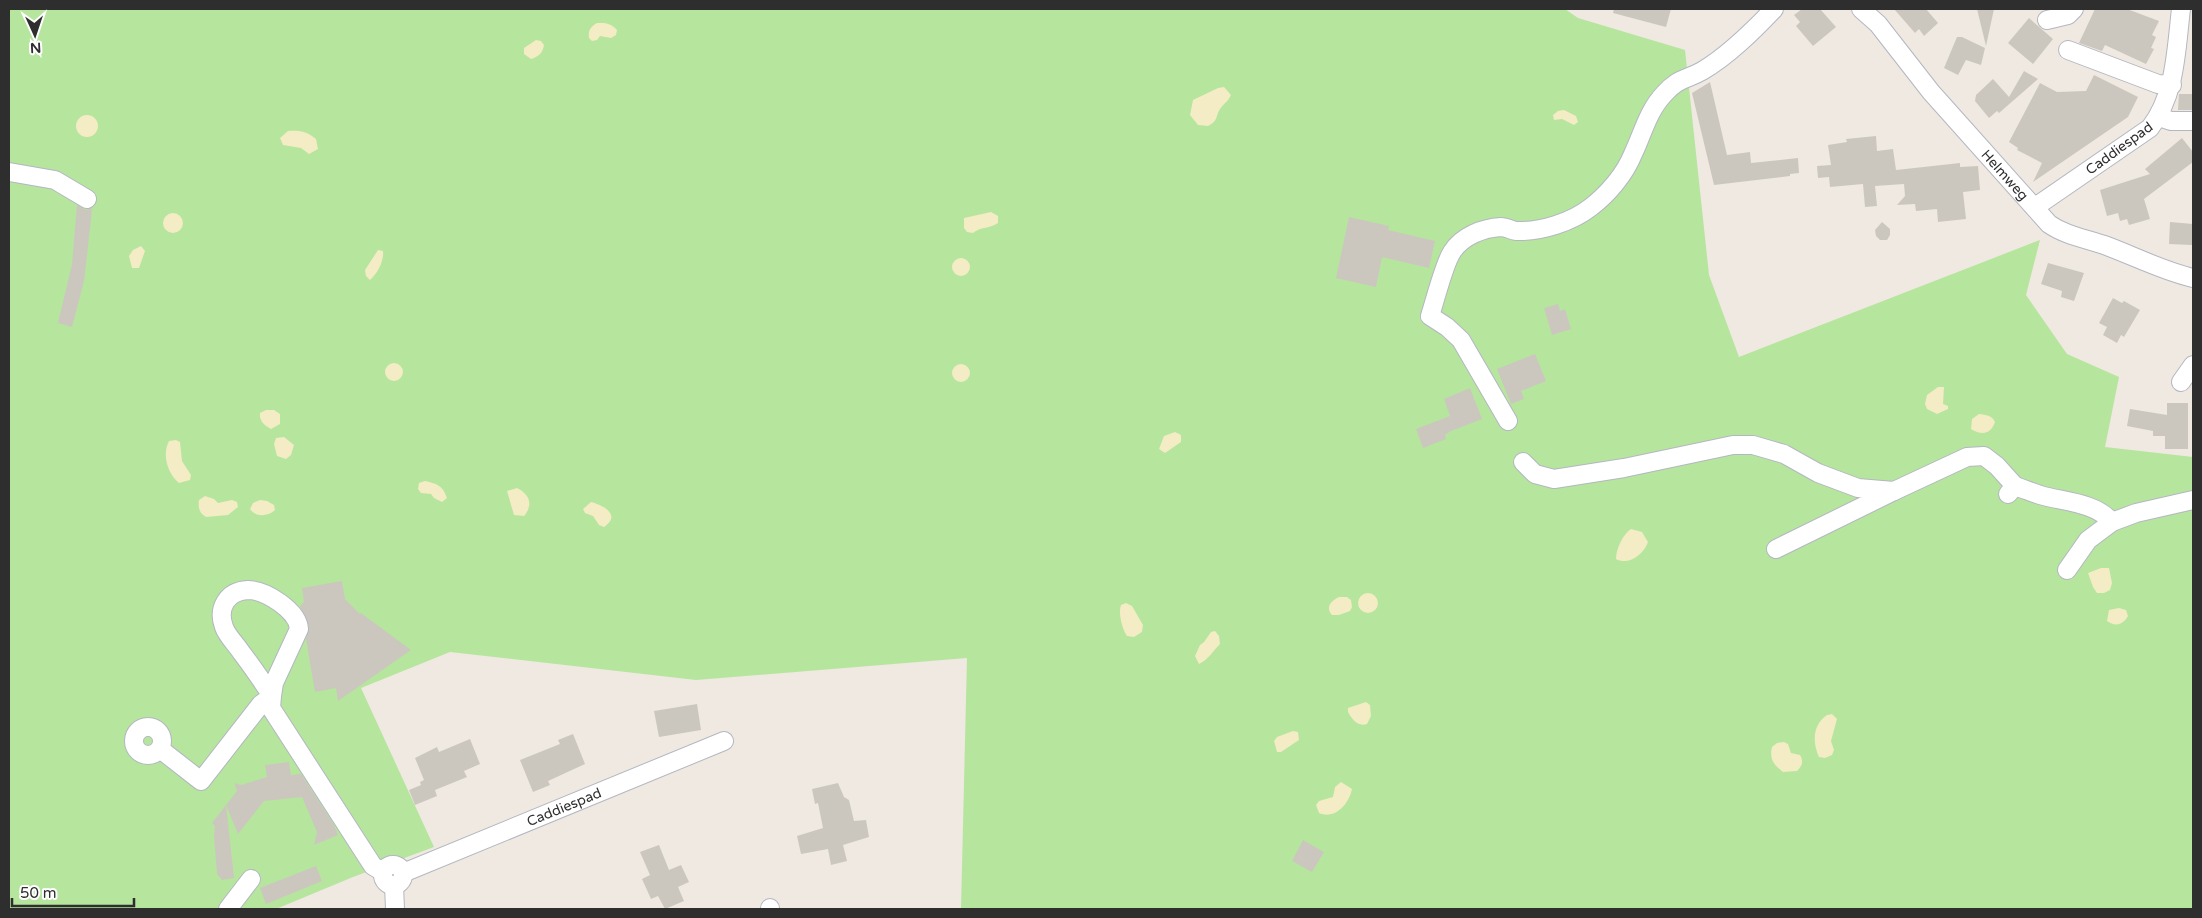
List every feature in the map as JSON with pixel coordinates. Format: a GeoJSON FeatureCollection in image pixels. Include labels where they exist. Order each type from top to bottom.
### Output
{"type":"FeatureCollection","features":[{"type":"Feature","properties":{"kind":"street"},"geometry":{"type":"LineString","coordinates":[[1508,421],[1461,340],[1447,327],[1430,316],[1452,252],[1465,238],[1482,231],[1503,227],[1516,231],[1544,228],[1570,220],[1591,208],[1622,174],[1633,156],[1651,110],[1664,94],[1677,81],[1701,72],[1723,56],[1774,9]]}},
{"type":"Feature","properties":{"kind":"street","name":"Helmweg"},"geometry":{"type":"LineString","coordinates":[[1861,9],[1878,24],[1931,92],[2036,207],[2049,224],[2058,231],[2106,246],[2174,274],[2193,278]]}},
{"type":"Feature","properties":{"kind":"street"},"geometry":{"type":"LineString","coordinates":[[2047,20],[2068,16],[2074,9]]}},
{"type":"Feature","properties":{"kind":"street","name":"Caddiespad"},"geometry":{"type":"LineString","coordinates":[[2036,207],[2150,128],[2159,117],[2172,85],[2181,9]]}},
{"type":"Feature","properties":{"kind":"street"},"geometry":{"type":"LineString","coordinates":[[2068,50],[2158,84],[2172,85]]}},
{"type":"Feature","properties":{"kind":"street"},"geometry":{"type":"LineString","coordinates":[[2159,117],[2171,121],[2193,121]]}},
{"type":"Feature","properties":{"kind":"street"},"geometry":{"type":"LineString","coordinates":[[9,172],[55,180],[87,199]]}},
{"type":"Feature","properties":{"kind":"street"},"geometry":{"type":"LineString","coordinates":[[2181,382],[2193,365]]}},
{"type":"Feature","properties":{"kind":"street"},"geometry":{"type":"LineString","coordinates":[[1523,462],[1534,474],[1554,479],[1624,468],[1732,444],[1754,445],[1784,454],[1818,474],[1858,488],[1894,491]]}},
{"type":"Feature","properties":{"kind":"street"},"geometry":{"type":"LineString","coordinates":[[1776,548],[1967,457],[1984,456],[1997,466],[2011,490],[2068,500],[2105,514],[2112,522]]}},
{"type":"Feature","properties":{"kind":"street"},"geometry":{"type":"LineString","coordinates":[[2067,570],[2088,540],[2112,522],[2159,506],[2193,500]]}},
{"type":"Feature","properties":{"kind":"street"},"geometry":{"type":"LineString","coordinates":[[272,696],[224,629],[220,615],[222,603],[230,596],[242,591],[250,590],[267,596],[288,608],[298,620],[299,629],[274,683],[271,708],[373,866],[394,877],[395,909]]}},
{"type":"Feature","properties":{"kind":"street"},"geometry":{"type":"LineString","coordinates":[[160,749],[201,781],[261,704],[272,696]]}},
{"type":"Feature","properties":{"kind":"street","name":"Caddiespad"},"geometry":{"type":"LineString","coordinates":[[394,877],[724,742]]}},
{"type":"Feature","properties":{"kind":"street"},"geometry":{"type":"LineString","coordinates":[[228,909],[250,879]]}},
{"type":"Feature","properties":{"kind":"green space"},"geometry":{"type":"Polygon","coordinates":[[[9,9],[1565,9],[1578,18],[1685,50],[1709,275],[1739,357],[2040,240],[2026,295],[2067,354],[2119,377],[2105,447],[2193,457],[2193,909],[961,909],[967,658],[696,680],[450,652],[361,688],[434,847],[353,877],[276,909],[9,909],[9,9]]]}},
{"type":"Feature","properties":{"kind":"sand"},"geometry":{"type":"Polygon","coordinates":[[[597,23],[606,23],[613,26],[617,30],[616,35],[611,38],[600,36],[597,40],[592,41],[589,38],[589,31],[597,23]]]}},
{"type":"Feature","properties":{"kind":"sand"},"geometry":{"type":"Polygon","coordinates":[[[536,40],[541,41],[544,45],[543,50],[531,59],[524,54],[524,48],[536,40]]]}},
{"type":"Feature","properties":{"kind":"sand"},"geometry":{"type":"Polygon","coordinates":[[[1224,87],[1231,95],[1220,109],[1215,120],[1208,126],[1198,125],[1190,115],[1193,100],[1224,87]]]}},
{"type":"Feature","properties":{"kind":"sand"},"geometry":{"type":"Polygon","coordinates":[[[1564,110],[1576,116],[1578,122],[1574,125],[1562,119],[1554,120],[1553,115],[1558,111],[1564,110]]]}},
{"type":"Feature","properties":{"kind":"sand"},"geometry":{"type":"Polygon","coordinates":[[[87,115],[95,118],[98,126],[95,134],[87,137],[79,134],[76,126],[79,118],[87,115]]]}},
{"type":"Feature","properties":{"kind":"sand"},"geometry":{"type":"Polygon","coordinates":[[[288,131],[299,131],[309,134],[316,139],[318,149],[309,154],[301,148],[283,145],[280,138],[288,131]]]}},
{"type":"Feature","properties":{"kind":"sand"},"geometry":{"type":"Polygon","coordinates":[[[991,212],[998,216],[998,223],[995,225],[973,233],[967,232],[964,228],[964,218],[991,212]]]}},
{"type":"Feature","properties":{"kind":"sand"},"geometry":{"type":"Polygon","coordinates":[[[173,213],[180,216],[183,223],[180,230],[173,233],[166,230],[163,223],[166,216],[173,213]]]}},
{"type":"Feature","properties":{"kind":"sand"},"geometry":{"type":"Polygon","coordinates":[[[141,246],[145,251],[139,268],[132,268],[129,256],[133,250],[141,246]]]}},
{"type":"Feature","properties":{"kind":"sand"},"geometry":{"type":"Polygon","coordinates":[[[378,250],[383,251],[383,259],[378,270],[370,280],[366,276],[365,270],[378,250]]]}},
{"type":"Feature","properties":{"kind":"sand"},"geometry":{"type":"Polygon","coordinates":[[[957,258],[965,258],[970,263],[968,274],[957,276],[952,271],[952,263],[957,258]]]}},
{"type":"Feature","properties":{"kind":"sand"},"geometry":{"type":"Polygon","coordinates":[[[394,363],[400,366],[403,372],[400,378],[394,381],[388,378],[385,372],[388,366],[394,363]]]}},
{"type":"Feature","properties":{"kind":"sand"},"geometry":{"type":"Polygon","coordinates":[[[961,364],[967,367],[970,373],[967,379],[961,382],[955,379],[952,373],[955,367],[961,364]]]}},
{"type":"Feature","properties":{"kind":"sand"},"geometry":{"type":"Polygon","coordinates":[[[1938,387],[1944,387],[1943,404],[1948,406],[1948,409],[1937,414],[1927,409],[1925,404],[1927,395],[1938,387]]]}},
{"type":"Feature","properties":{"kind":"sand"},"geometry":{"type":"Polygon","coordinates":[[[266,410],[274,410],[280,414],[280,424],[271,429],[263,423],[260,419],[260,413],[266,410]]]}},
{"type":"Feature","properties":{"kind":"sand"},"geometry":{"type":"Polygon","coordinates":[[[1979,414],[1992,418],[1995,422],[1986,433],[1979,433],[1971,429],[1972,419],[1979,414]]]}},
{"type":"Feature","properties":{"kind":"sand"},"geometry":{"type":"Polygon","coordinates":[[[1175,432],[1181,435],[1181,442],[1165,453],[1159,449],[1164,436],[1175,432]]]}},
{"type":"Feature","properties":{"kind":"sand"},"geometry":{"type":"Polygon","coordinates":[[[284,437],[294,445],[291,455],[286,459],[277,456],[274,444],[276,438],[284,437]]]}},
{"type":"Feature","properties":{"kind":"sand"},"geometry":{"type":"Polygon","coordinates":[[[176,440],[180,442],[182,461],[191,475],[190,480],[179,483],[171,474],[166,457],[169,441],[176,440]]]}},
{"type":"Feature","properties":{"kind":"sand"},"geometry":{"type":"Polygon","coordinates":[[[425,481],[439,486],[447,498],[442,502],[431,494],[421,493],[418,489],[419,483],[425,481]]]}},
{"type":"Feature","properties":{"kind":"sand"},"geometry":{"type":"Polygon","coordinates":[[[517,488],[525,493],[529,500],[529,507],[524,516],[514,515],[507,491],[517,488]]]}},
{"type":"Feature","properties":{"kind":"sand"},"geometry":{"type":"Polygon","coordinates":[[[205,496],[214,499],[218,503],[232,500],[237,502],[238,507],[228,515],[206,517],[200,512],[199,505],[199,500],[205,496]]]}},
{"type":"Feature","properties":{"kind":"sand"},"geometry":{"type":"Polygon","coordinates":[[[260,500],[274,505],[275,510],[265,515],[255,514],[250,509],[253,503],[260,500]]]}},
{"type":"Feature","properties":{"kind":"sand"},"geometry":{"type":"Polygon","coordinates":[[[591,502],[601,505],[609,511],[611,518],[604,527],[599,525],[593,516],[585,513],[583,509],[591,502]]]}},
{"type":"Feature","properties":{"kind":"sand"},"geometry":{"type":"Polygon","coordinates":[[[1631,529],[1642,532],[1648,542],[1646,546],[1640,554],[1631,560],[1621,561],[1616,559],[1620,542],[1631,529]]]}},
{"type":"Feature","properties":{"kind":"sand"},"geometry":{"type":"Polygon","coordinates":[[[2101,568],[2109,568],[2112,583],[2110,590],[2104,593],[2097,593],[2088,573],[2101,568]]]}},
{"type":"Feature","properties":{"kind":"sand"},"geometry":{"type":"Polygon","coordinates":[[[1368,593],[1375,596],[1378,603],[1375,610],[1368,613],[1361,610],[1358,603],[1361,596],[1368,593]]]}},
{"type":"Feature","properties":{"kind":"sand"},"geometry":{"type":"Polygon","coordinates":[[[1339,597],[1347,597],[1351,600],[1352,607],[1350,611],[1339,615],[1332,615],[1329,609],[1330,604],[1339,597]]]}},
{"type":"Feature","properties":{"kind":"sand"},"geometry":{"type":"Polygon","coordinates":[[[1126,603],[1132,606],[1143,625],[1142,632],[1134,637],[1127,636],[1121,621],[1121,605],[1126,603]]]}},
{"type":"Feature","properties":{"kind":"sand"},"geometry":{"type":"Polygon","coordinates":[[[2119,608],[2126,610],[2128,616],[2126,619],[2116,624],[2107,621],[2109,610],[2119,608]]]}},
{"type":"Feature","properties":{"kind":"sand"},"geometry":{"type":"Polygon","coordinates":[[[1215,631],[1219,636],[1220,644],[1208,658],[1199,664],[1195,656],[1200,645],[1211,632],[1215,631]]]}},
{"type":"Feature","properties":{"kind":"sand"},"geometry":{"type":"Polygon","coordinates":[[[1366,702],[1370,705],[1371,716],[1367,724],[1363,725],[1355,722],[1348,712],[1348,708],[1366,702]]]}},
{"type":"Feature","properties":{"kind":"sand"},"geometry":{"type":"Polygon","coordinates":[[[1832,714],[1837,719],[1831,741],[1834,750],[1832,755],[1825,758],[1819,757],[1815,745],[1816,728],[1822,719],[1832,714]]]}},
{"type":"Feature","properties":{"kind":"sand"},"geometry":{"type":"Polygon","coordinates":[[[1293,731],[1298,732],[1299,740],[1281,752],[1277,752],[1274,741],[1277,737],[1293,731]]]}},
{"type":"Feature","properties":{"kind":"sand"},"geometry":{"type":"Polygon","coordinates":[[[1784,742],[1788,744],[1791,753],[1801,757],[1802,764],[1797,771],[1783,772],[1773,761],[1771,755],[1772,747],[1777,743],[1784,742]]]}},
{"type":"Feature","properties":{"kind":"sand"},"geometry":{"type":"Polygon","coordinates":[[[1341,782],[1352,789],[1348,800],[1336,812],[1325,815],[1319,813],[1316,805],[1319,801],[1333,797],[1335,787],[1341,782]]]}},
{"type":"Feature","properties":{"kind":"building"},"geometry":{"type":"Polygon","coordinates":[[[1614,9],[1671,9],[1666,27],[1613,13],[1614,9]]]}},
{"type":"Feature","properties":{"kind":"building"},"geometry":{"type":"Polygon","coordinates":[[[1802,9],[1820,9],[1836,27],[1813,46],[1796,26],[1800,22],[1794,15],[1802,9]]]}},
{"type":"Feature","properties":{"kind":"building"},"geometry":{"type":"Polygon","coordinates":[[[1894,9],[1926,9],[1938,23],[1924,36],[1919,29],[1915,33],[1894,9]]]}},
{"type":"Feature","properties":{"kind":"building"},"geometry":{"type":"Polygon","coordinates":[[[1977,9],[1994,9],[1986,46],[1977,9]]]}},
{"type":"Feature","properties":{"kind":"building"},"geometry":{"type":"Polygon","coordinates":[[[2095,9],[2127,9],[2159,21],[2152,35],[2156,37],[2151,48],[2154,49],[2146,64],[2105,45],[2102,51],[2079,43],[2095,9]]]}},
{"type":"Feature","properties":{"kind":"building"},"geometry":{"type":"Polygon","coordinates":[[[2029,18],[2053,39],[2033,64],[2008,43],[2029,18]]]}},
{"type":"Feature","properties":{"kind":"building"},"geometry":{"type":"Polygon","coordinates":[[[1957,37],[1962,37],[1985,48],[1981,65],[1966,60],[1958,75],[1944,68],[1957,37]]]}},
{"type":"Feature","properties":{"kind":"building"},"geometry":{"type":"Polygon","coordinates":[[[2024,71],[2038,79],[1999,113],[1997,111],[1989,118],[1975,101],[1976,95],[1993,79],[2009,97],[2024,71]]]}},
{"type":"Feature","properties":{"kind":"building"},"geometry":{"type":"Polygon","coordinates":[[[2094,75],[2138,97],[2128,117],[2033,182],[2042,163],[2017,150],[2018,148],[2009,142],[2040,83],[2057,92],[2086,91],[2094,75]]]}},
{"type":"Feature","properties":{"kind":"building"},"geometry":{"type":"Polygon","coordinates":[[[1710,82],[1727,155],[1750,152],[1751,163],[1798,158],[1799,173],[1790,174],[1790,176],[1714,185],[1692,93],[1710,82]]]}},
{"type":"Feature","properties":{"kind":"building"},"geometry":{"type":"Polygon","coordinates":[[[2179,94],[2193,94],[2193,110],[2178,110],[2179,94]]]}},
{"type":"Feature","properties":{"kind":"building"},"geometry":{"type":"Polygon","coordinates":[[[1876,136],[1877,151],[1893,149],[1896,170],[1960,163],[1960,167],[1978,166],[1980,190],[1963,192],[1966,219],[1938,222],[1937,209],[1916,211],[1915,204],[1897,205],[1905,196],[1904,184],[1875,186],[1877,206],[1865,207],[1863,184],[1830,187],[1829,177],[1818,178],[1817,166],[1831,165],[1828,145],[1847,142],[1846,139],[1876,136]]]}},
{"type":"Feature","properties":{"kind":"building"},"geometry":{"type":"Polygon","coordinates":[[[2182,138],[2193,152],[2193,162],[2144,199],[2150,219],[2129,225],[2127,219],[2120,221],[2118,213],[2107,216],[2100,190],[2150,174],[2145,169],[2182,138]]]}},
{"type":"Feature","properties":{"kind":"building"},"geometry":{"type":"Polygon","coordinates":[[[77,205],[86,210],[92,208],[84,281],[72,327],[58,323],[72,264],[77,205]]]}},
{"type":"Feature","properties":{"kind":"building"},"geometry":{"type":"Polygon","coordinates":[[[1349,217],[1389,226],[1388,230],[1435,241],[1429,268],[1382,257],[1376,287],[1336,278],[1349,217]]]}},
{"type":"Feature","properties":{"kind":"building"},"geometry":{"type":"Polygon","coordinates":[[[1882,222],[1890,229],[1890,235],[1887,240],[1880,240],[1876,236],[1875,230],[1882,222]]]}},
{"type":"Feature","properties":{"kind":"building"},"geometry":{"type":"Polygon","coordinates":[[[2170,222],[2193,224],[2192,245],[2169,244],[2170,222]]]}},
{"type":"Feature","properties":{"kind":"building"},"geometry":{"type":"Polygon","coordinates":[[[2048,263],[2084,273],[2074,301],[2061,297],[2062,291],[2041,284],[2048,263]]]}},
{"type":"Feature","properties":{"kind":"building"},"geometry":{"type":"Polygon","coordinates":[[[2113,298],[2122,303],[2124,301],[2140,310],[2124,337],[2121,335],[2117,343],[2103,335],[2107,327],[2099,323],[2113,298]]]}},
{"type":"Feature","properties":{"kind":"building"},"geometry":{"type":"Polygon","coordinates":[[[1558,304],[1560,311],[1565,309],[1571,329],[1552,335],[1544,308],[1558,304]]]}},
{"type":"Feature","properties":{"kind":"building"},"geometry":{"type":"Polygon","coordinates":[[[1535,354],[1546,381],[1521,391],[1524,399],[1511,404],[1497,369],[1535,354]]]}},
{"type":"Feature","properties":{"kind":"building"},"geometry":{"type":"Polygon","coordinates":[[[1470,388],[1482,419],[1451,431],[1445,435],[1446,439],[1423,448],[1416,429],[1450,416],[1444,399],[1470,388]]]}},
{"type":"Feature","properties":{"kind":"building"},"geometry":{"type":"Polygon","coordinates":[[[2167,403],[2188,403],[2188,449],[2165,449],[2165,436],[2153,436],[2153,431],[2127,426],[2130,409],[2167,415],[2167,403]]]}},
{"type":"Feature","properties":{"kind":"building"},"geometry":{"type":"Polygon","coordinates":[[[342,581],[345,599],[360,614],[411,650],[338,701],[336,688],[315,692],[306,639],[309,626],[300,606],[304,602],[302,588],[342,581]]]}},
{"type":"Feature","properties":{"kind":"building"},"geometry":{"type":"Polygon","coordinates":[[[697,704],[701,730],[659,737],[654,711],[697,704]]]}},
{"type":"Feature","properties":{"kind":"building"},"geometry":{"type":"Polygon","coordinates":[[[573,734],[585,764],[548,781],[550,785],[533,792],[520,760],[560,744],[558,740],[573,734]]]}},
{"type":"Feature","properties":{"kind":"building"},"geometry":{"type":"Polygon","coordinates":[[[470,739],[480,764],[464,771],[467,777],[435,790],[437,796],[415,805],[409,790],[421,785],[420,782],[424,780],[415,758],[437,747],[439,752],[470,739]]]}},
{"type":"Feature","properties":{"kind":"building"},"geometry":{"type":"Polygon","coordinates":[[[289,762],[291,775],[301,774],[334,825],[338,835],[314,845],[317,832],[302,797],[264,801],[238,834],[226,805],[237,791],[234,783],[241,785],[267,777],[265,765],[289,762]]]}},
{"type":"Feature","properties":{"kind":"building"},"geometry":{"type":"Polygon","coordinates":[[[838,783],[844,797],[849,800],[854,821],[866,820],[869,837],[843,845],[847,861],[831,865],[828,849],[801,854],[797,836],[823,828],[818,803],[815,804],[812,789],[838,783]]]}},
{"type":"Feature","properties":{"kind":"building"},"geometry":{"type":"Polygon","coordinates":[[[226,805],[234,878],[222,880],[217,874],[215,826],[212,823],[226,805]]]}},
{"type":"Feature","properties":{"kind":"building"},"geometry":{"type":"Polygon","coordinates":[[[1303,840],[1324,852],[1312,872],[1292,861],[1303,840]]]}},
{"type":"Feature","properties":{"kind":"building"},"geometry":{"type":"Polygon","coordinates":[[[659,845],[669,870],[681,865],[689,882],[678,887],[684,901],[665,909],[658,896],[651,899],[642,879],[650,875],[640,852],[659,845]]]}},
{"type":"Feature","properties":{"kind":"building"},"geometry":{"type":"Polygon","coordinates":[[[316,866],[322,881],[266,904],[260,888],[316,866]]]}}]}
